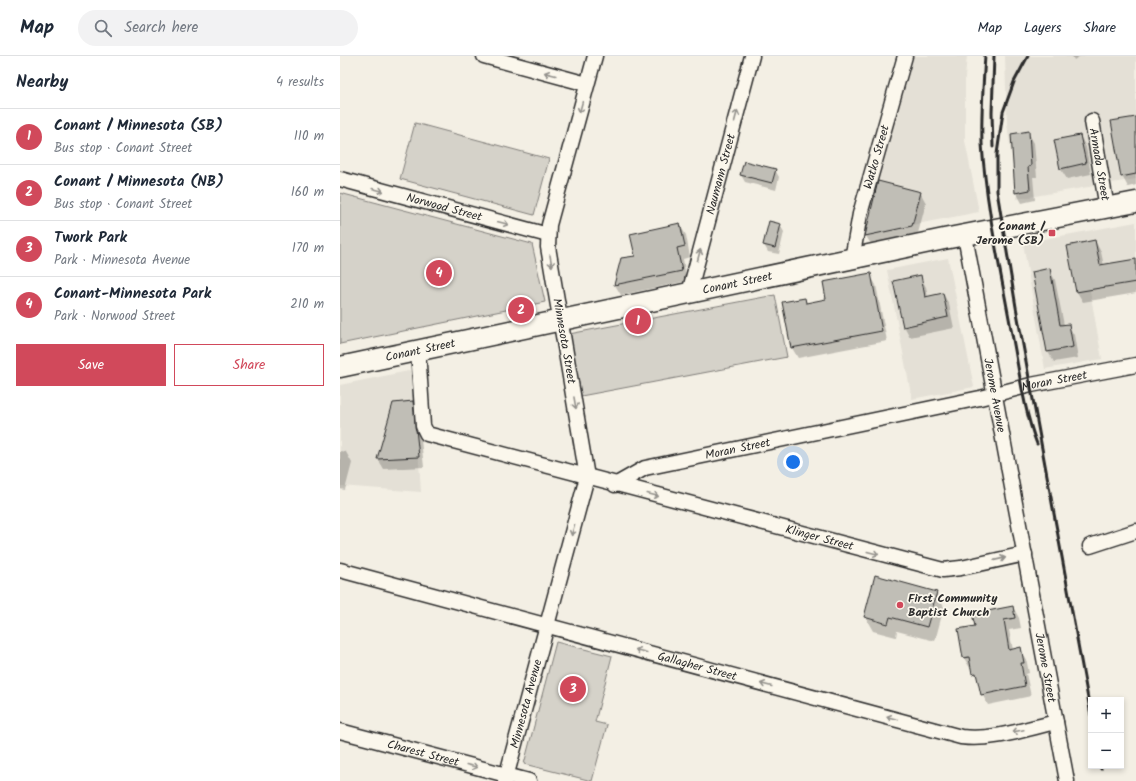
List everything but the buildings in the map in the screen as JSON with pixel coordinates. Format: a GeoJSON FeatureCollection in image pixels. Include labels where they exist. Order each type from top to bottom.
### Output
{"type":"FeatureCollection","features":[{"type":"Feature","properties":{"kind":"main road","name":"Conant Street"},"geometry":{"type":"LineString","coordinates":[[340,367],[852,259],[1136,202]]}},
{"type":"Feature","properties":{"kind":"street"},"geometry":{"type":"LineString","coordinates":[[484,56],[587,84]]}},
{"type":"Feature","properties":{"kind":"street","name":"Minnesota Street"},"geometry":{"type":"LineString","coordinates":[[548,626],[587,477],[548,247],[548,235],[549,225],[595,56]]}},
{"type":"Feature","properties":{"kind":"street","name":"Naumann Street"},"geometry":{"type":"LineString","coordinates":[[689,293],[752,56]]}},
{"type":"Feature","properties":{"kind":"street","name":"Watko Street"},"geometry":{"type":"LineString","coordinates":[[852,259],[860,214],[905,56]]}},
{"type":"Feature","properties":{"kind":"street","name":"Armada Street"},"geometry":{"type":"LineString","coordinates":[[1092,121],[1107,208]]}},
{"type":"Feature","properties":{"kind":"street","name":"Norwood Street"},"geometry":{"type":"LineString","coordinates":[[340,180],[548,235]]}},
{"type":"Feature","properties":{"kind":"street","name":"Jerome Avenue"},"geometry":{"type":"LineString","coordinates":[[966,236],[1025,554]]}},
{"type":"Feature","properties":{"kind":"street"},"geometry":{"type":"LineString","coordinates":[[418,350],[423,426],[427,434],[615,484]]}},
{"type":"Feature","properties":{"kind":"street","name":"Moran Street"},"geometry":{"type":"LineString","coordinates":[[615,484],[645,468],[1136,365]]}},
{"type":"Feature","properties":{"kind":"street","name":"Klinger Street"},"geometry":{"type":"LineString","coordinates":[[615,484],[943,570],[961,568],[1025,554]]}},
{"type":"Feature","properties":{"kind":"street"},"geometry":{"type":"LineString","coordinates":[[1090,546],[1136,530]]}},
{"type":"Feature","properties":{"kind":"street","name":"Jerome Street"},"geometry":{"type":"LineString","coordinates":[[1025,554],[1067,781]]}},
{"type":"Feature","properties":{"kind":"street","name":"Gallagher Street"},"geometry":{"type":"LineString","coordinates":[[340,570],[961,737],[975,739],[1056,722]]}},
{"type":"Feature","properties":{"kind":"street","name":"Minnesota Avenue"},"geometry":{"type":"LineString","coordinates":[[506,778],[548,626]]}},
{"type":"Feature","properties":{"kind":"street","name":"Charest Street"},"geometry":{"type":"LineString","coordinates":[[340,731],[506,778],[529,781]]}},
{"type":"Feature","properties":{"kind":"shaded area"},"geometry":{"type":"Polygon","coordinates":[[[910,56],[967,56],[965,77],[965,141],[979,212],[860,235],[910,56]]]}},
{"type":"Feature","properties":{"kind":"shaded area"},"geometry":{"type":"Polygon","coordinates":[[[1005,56],[1136,56],[1136,179],[1017,199],[1007,123],[1005,56]]]}},
{"type":"Feature","properties":{"kind":"shaded area"},"geometry":{"type":"Polygon","coordinates":[[[415,123],[549,159],[534,215],[400,179],[415,123]]]}},
{"type":"Feature","properties":{"kind":"shaded area"},"geometry":{"type":"Polygon","coordinates":[[[340,193],[532,244],[545,302],[340,344],[340,193]]]}},
{"type":"Feature","properties":{"kind":"shaded area"},"geometry":{"type":"Polygon","coordinates":[[[1136,222],[1136,281],[1090,291],[1102,359],[1045,369],[1023,243],[1136,222]]]}},
{"type":"Feature","properties":{"kind":"shaded area"},"geometry":{"type":"Polygon","coordinates":[[[948,258],[974,387],[912,399],[887,270],[948,258]]]}},
{"type":"Feature","properties":{"kind":"shaded area"},"geometry":{"type":"Polygon","coordinates":[[[775,295],[787,357],[581,396],[569,334],[775,295]]]}},
{"type":"Feature","properties":{"kind":"shaded area"},"geometry":{"type":"Polygon","coordinates":[[[413,370],[421,492],[340,486],[340,385],[413,370]]]}},
{"type":"Feature","properties":{"kind":"shaded area"},"geometry":{"type":"Polygon","coordinates":[[[556,642],[612,656],[595,722],[607,725],[592,781],[524,764],[556,642]]]}},
{"type":"Feature","properties":{"kind":"railway"},"geometry":{"type":"LineString","coordinates":[[985,56],[982,100],[982,144],[987,190],[994,237],[1022,388],[1028,416],[1037,444]]}},
{"type":"Feature","properties":{"kind":"railway"},"geometry":{"type":"LineString","coordinates":[[993,147],[992,113],[994,56]]}},
{"type":"Feature","properties":{"kind":"railway"},"geometry":{"type":"LineString","coordinates":[[1028,56],[1014,82],[1003,112],[997,154],[997,191],[1016,307],[1088,699]]}},
{"type":"Feature","properties":{"kind":"place","name":"Conant / Jerome (SB)"},"geometry":{"type":"Point","coordinates":[1052,233]}},
{"type":"Feature","properties":{"kind":"place","name":"Conant-Minnesota Park"},"geometry":{"type":"Point","coordinates":[439,273]}},
{"type":"Feature","properties":{"kind":"place","name":"Conant / Minnesota (NB)"},"geometry":{"type":"Point","coordinates":[521,310]}},
{"type":"Feature","properties":{"kind":"place","name":"Conant / Minnesota (SB)"},"geometry":{"type":"Point","coordinates":[638,321]}},
{"type":"Feature","properties":{"kind":"place","name":"First Community Baptist Church"},"geometry":{"type":"Point","coordinates":[900,605]}},
{"type":"Feature","properties":{"kind":"place","name":"Twork Park"},"geometry":{"type":"Point","coordinates":[573,689]}}]}
